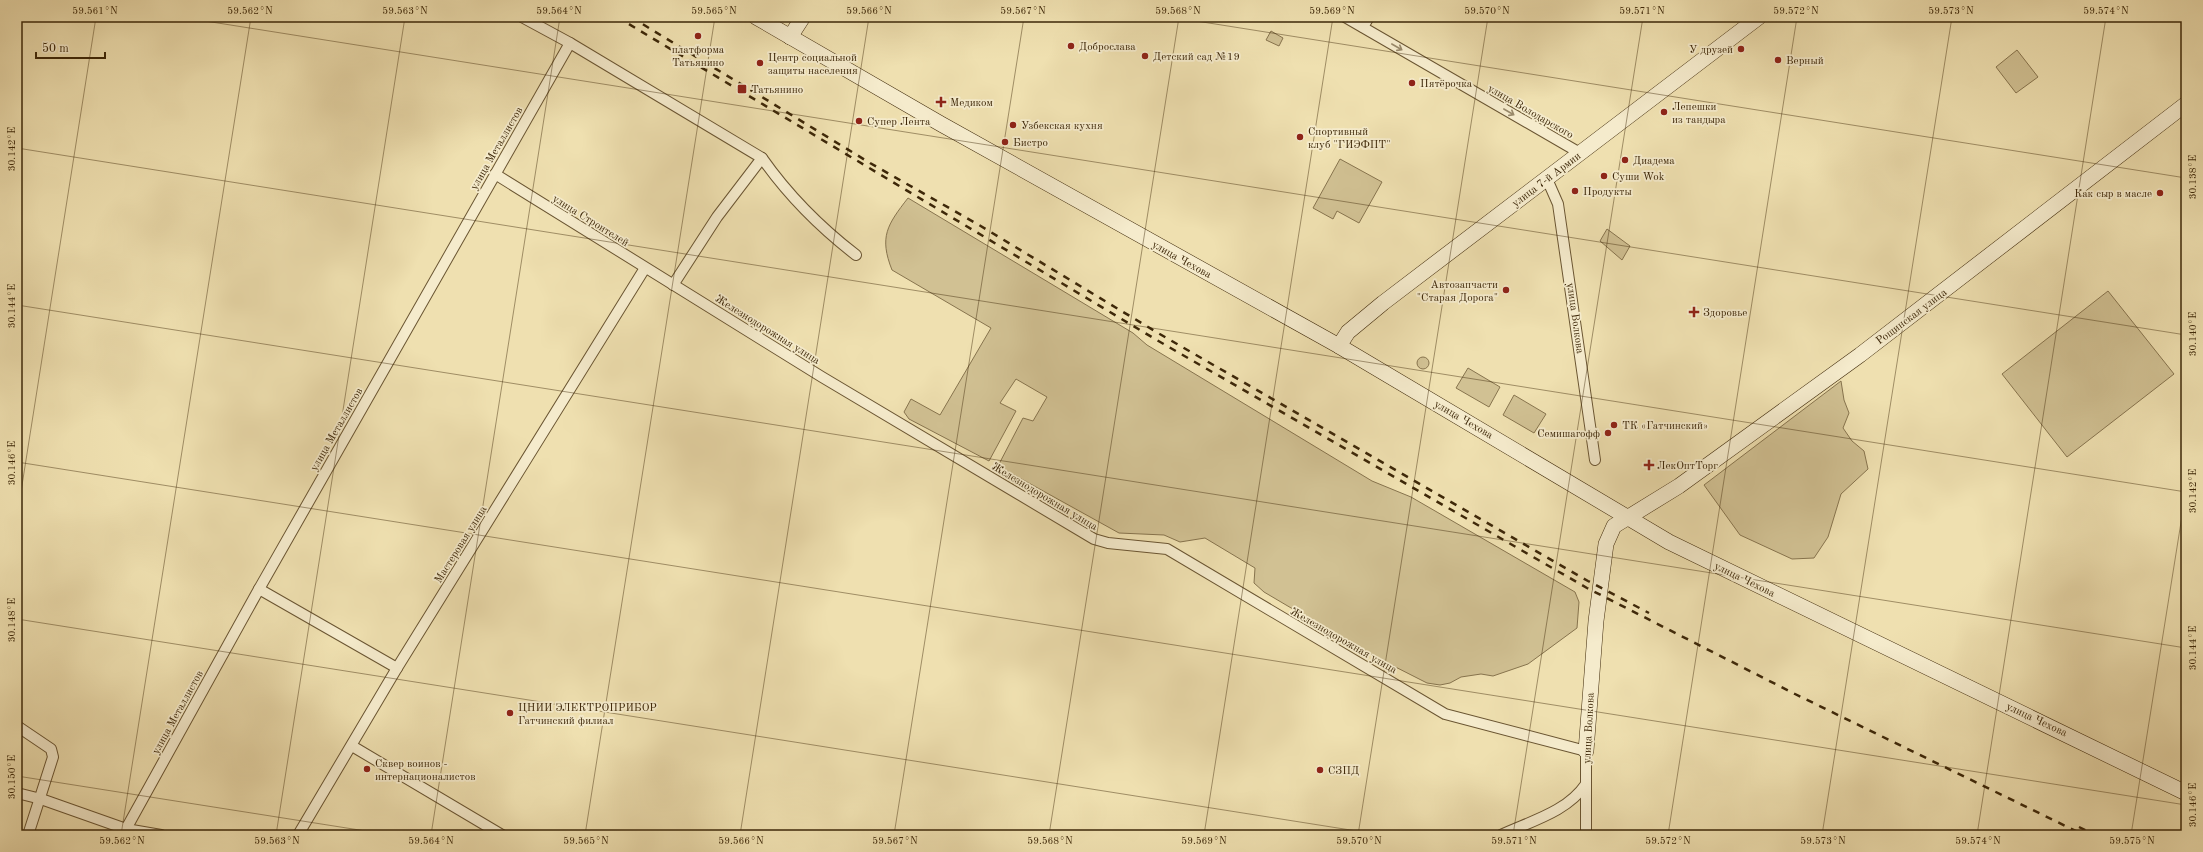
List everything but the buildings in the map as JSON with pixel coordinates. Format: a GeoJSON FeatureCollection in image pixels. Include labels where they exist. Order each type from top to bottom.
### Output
{"type":"FeatureCollection","features":[{"type":"Feature","properties":{"kind":"street"},"geometry":{"type":"LineString","coordinates":[[522,17],[570,43],[762,158],[777,179],[814,217],[856,256]]}},
{"type":"Feature","properties":{"kind":"street","name":"улица Чехова"},"geometry":{"type":"LineString","coordinates":[[756,17],[948,128],[1339,346],[1669,542],[1797,605],[2074,737],[2186,793]]}},
{"type":"Feature","properties":{"kind":"street"},"geometry":{"type":"LineString","coordinates":[[790,37],[803,17]]}},
{"type":"Feature","properties":{"kind":"street","name":"улица Володарского"},"geometry":{"type":"LineString","coordinates":[[1345,17],[1580,153]]}},
{"type":"Feature","properties":{"kind":"street"},"geometry":{"type":"LineString","coordinates":[[1363,28],[1370,17]]}},
{"type":"Feature","properties":{"kind":"street","name":"улица 7-й Армии"},"geometry":{"type":"LineString","coordinates":[[1339,346],[1348,332],[1383,303],[1759,17]]}},
{"type":"Feature","properties":{"kind":"street","name":"улица Металлистов"},"geometry":{"type":"LineString","coordinates":[[126,829],[260,589],[570,43]]}},
{"type":"Feature","properties":{"kind":"street","name":"Рощинская улица"},"geometry":{"type":"LineString","coordinates":[[1596,621],[1604,558],[1609,534],[1614,526],[1679,486],[1860,355],[2186,104]]}},
{"type":"Feature","properties":{"kind":"street"},"geometry":{"type":"LineString","coordinates":[[674,285],[717,217],[762,158]]}},
{"type":"Feature","properties":{"kind":"street","name":"улица Строителей"},"geometry":{"type":"LineString","coordinates":[[495,174],[674,285]]}},
{"type":"Feature","properties":{"kind":"street","name":"улица Волкова"},"geometry":{"type":"LineString","coordinates":[[1547,179],[1558,204],[1595,460]]}},
{"type":"Feature","properties":{"kind":"street","name":"Мастеровая улица"},"geometry":{"type":"LineString","coordinates":[[298,835],[397,668],[645,268]]}},
{"type":"Feature","properties":{"kind":"street","name":"Железнодорожная улица"},"geometry":{"type":"LineString","coordinates":[[674,285],[822,377],[1094,539],[1108,543],[1167,549],[1445,714],[1586,751]]}},
{"type":"Feature","properties":{"kind":"street"},"geometry":{"type":"LineString","coordinates":[[260,589],[397,668]]}},
{"type":"Feature","properties":{"kind":"street","name":"улица Волкова"},"geometry":{"type":"LineString","coordinates":[[1586,835],[1586,751],[1596,621]]}},
{"type":"Feature","properties":{"kind":"street"},"geometry":{"type":"LineString","coordinates":[[17,726],[52,749],[53,757],[41,799],[28,835]]}},
{"type":"Feature","properties":{"kind":"street"},"geometry":{"type":"LineString","coordinates":[[352,746],[502,835]]}},
{"type":"Feature","properties":{"kind":"street"},"geometry":{"type":"LineString","coordinates":[[1501,835],[1566,805],[1578,795],[1586,784]]}},
{"type":"Feature","properties":{"kind":"street"},"geometry":{"type":"LineString","coordinates":[[17,793],[41,799],[126,829],[162,835]]}},
{"type":"Feature","properties":{"kind":"shaded area"},"geometry":{"type":"Polygon","coordinates":[[[1271,31],[1283,38],[1279,46],[1266,40],[1271,31]]]}},
{"type":"Feature","properties":{"kind":"shaded area"},"geometry":{"type":"Polygon","coordinates":[[[2017,50],[2038,77],[2016,93],[1996,67],[2017,50]]]}},
{"type":"Feature","properties":{"kind":"shaded area"},"geometry":{"type":"Polygon","coordinates":[[[1340,159],[1382,182],[1359,223],[1337,211],[1333,219],[1313,208],[1340,159]]]}},
{"type":"Feature","properties":{"kind":"shaded area"},"geometry":{"type":"Polygon","coordinates":[[[908,198],[1133,333],[1147,345],[1372,481],[1411,497],[1575,592],[1579,602],[1577,628],[1528,664],[1493,676],[1481,674],[1461,677],[1450,683],[1440,685],[1427,683],[1364,651],[1264,592],[1254,583],[1255,568],[1205,538],[1180,542],[1164,535],[1119,533],[998,466],[1023,418],[1033,421],[1047,397],[1016,379],[1000,403],[1016,411],[989,461],[909,419],[904,412],[911,399],[940,415],[991,328],[892,270],[886,249],[887,232],[890,224],[908,198]]]}},
{"type":"Feature","properties":{"kind":"shaded area"},"geometry":{"type":"Polygon","coordinates":[[[1607,229],[1630,246],[1622,260],[1600,241],[1607,229]]]}},
{"type":"Feature","properties":{"kind":"shaded area"},"geometry":{"type":"Polygon","coordinates":[[[2108,291],[2174,374],[2067,457],[2002,374],[2108,291]]]}},
{"type":"Feature","properties":{"kind":"shaded area"},"geometry":{"type":"Polygon","coordinates":[[[1423,357],[1427,359],[1429,363],[1427,367],[1423,369],[1419,367],[1417,363],[1419,359],[1423,357]]]}},
{"type":"Feature","properties":{"kind":"shaded area"},"geometry":{"type":"Polygon","coordinates":[[[1468,368],[1500,387],[1489,407],[1456,388],[1468,368]]]}},
{"type":"Feature","properties":{"kind":"shaded area"},"geometry":{"type":"Polygon","coordinates":[[[1841,381],[1844,400],[1849,413],[1843,428],[1852,441],[1864,451],[1868,469],[1841,494],[1828,537],[1814,558],[1792,559],[1740,535],[1704,485],[1841,381]]]}},
{"type":"Feature","properties":{"kind":"shaded area"},"geometry":{"type":"Polygon","coordinates":[[[1514,395],[1546,414],[1534,433],[1503,415],[1514,395]]]}},
{"type":"Feature","properties":{"kind":"railway"},"geometry":{"type":"LineString","coordinates":[[617,17],[1155,339],[1587,588],[1795,694],[2084,835]]}},
{"type":"Feature","properties":{"kind":"railway"},"geometry":{"type":"LineString","coordinates":[[631,17],[870,163],[979,225],[1158,333],[1588,581],[1649,613]]}},
{"type":"Feature","properties":{"kind":"railway"},"geometry":{"type":"LineString","coordinates":[[2079,827],[2095,835]]}},
{"type":"Feature","properties":{"kind":"place","name":"платформа Татьянино"},"geometry":{"type":"Point","coordinates":[698,36]}},
{"type":"Feature","properties":{"kind":"place","name":"Доброслава"},"geometry":{"type":"Point","coordinates":[1071,46]}},
{"type":"Feature","properties":{"kind":"place","name":"У друзей"},"geometry":{"type":"Point","coordinates":[1741,49]}},
{"type":"Feature","properties":{"kind":"place","name":"Детский сад №19"},"geometry":{"type":"Point","coordinates":[1145,56]}},
{"type":"Feature","properties":{"kind":"place","name":"Верный"},"geometry":{"type":"Point","coordinates":[1778,60]}},
{"type":"Feature","properties":{"kind":"place","name":"Центр социальной защиты населения"},"geometry":{"type":"Point","coordinates":[760,63]}},
{"type":"Feature","properties":{"kind":"place","name":"Пятёрочка"},"geometry":{"type":"Point","coordinates":[1412,83]}},
{"type":"Feature","properties":{"kind":"place","name":"Татьянино"},"geometry":{"type":"Point","coordinates":[742,89]}},
{"type":"Feature","properties":{"kind":"place","name":"Медиком"},"geometry":{"type":"Point","coordinates":[941,102]}},
{"type":"Feature","properties":{"kind":"place","name":"Лепешки из тандыра"},"geometry":{"type":"Point","coordinates":[1664,112]}},
{"type":"Feature","properties":{"kind":"place","name":"Супер Лента"},"geometry":{"type":"Point","coordinates":[859,121]}},
{"type":"Feature","properties":{"kind":"place","name":"Узбекская кухня"},"geometry":{"type":"Point","coordinates":[1013,125]}},
{"type":"Feature","properties":{"kind":"place","name":"Спортивный клуб \"ГИЭФПТ\""},"geometry":{"type":"Point","coordinates":[1300,137]}},
{"type":"Feature","properties":{"kind":"place","name":"Бистро"},"geometry":{"type":"Point","coordinates":[1005,142]}},
{"type":"Feature","properties":{"kind":"place","name":"Диадема"},"geometry":{"type":"Point","coordinates":[1625,160]}},
{"type":"Feature","properties":{"kind":"place","name":"Суши Wok"},"geometry":{"type":"Point","coordinates":[1604,176]}},
{"type":"Feature","properties":{"kind":"place","name":"Продукты"},"geometry":{"type":"Point","coordinates":[1575,191]}},
{"type":"Feature","properties":{"kind":"place","name":"Как сыр в масле"},"geometry":{"type":"Point","coordinates":[2160,193]}},
{"type":"Feature","properties":{"kind":"place","name":"Автозапчасти \"Старая Дорога\""},"geometry":{"type":"Point","coordinates":[1506,290]}},
{"type":"Feature","properties":{"kind":"place","name":"Здоровье"},"geometry":{"type":"Point","coordinates":[1694,312]}},
{"type":"Feature","properties":{"kind":"place","name":"ТК «Гатчинский»"},"geometry":{"type":"Point","coordinates":[1614,425]}},
{"type":"Feature","properties":{"kind":"place","name":"Семишагофф"},"geometry":{"type":"Point","coordinates":[1608,433]}},
{"type":"Feature","properties":{"kind":"place","name":"ЛекОптТорг"},"geometry":{"type":"Point","coordinates":[1649,465]}},
{"type":"Feature","properties":{"kind":"place","name":"ЦНИИ ЭЛЕКТРОПРИБОР Гатчинский филиал"},"geometry":{"type":"Point","coordinates":[510,713]}},
{"type":"Feature","properties":{"kind":"place","name":"Сквер воинов - интернационалистов"},"geometry":{"type":"Point","coordinates":[367,769]}},
{"type":"Feature","properties":{"kind":"place","name":"СЗПД"},"geometry":{"type":"Point","coordinates":[1320,770]}}]}
